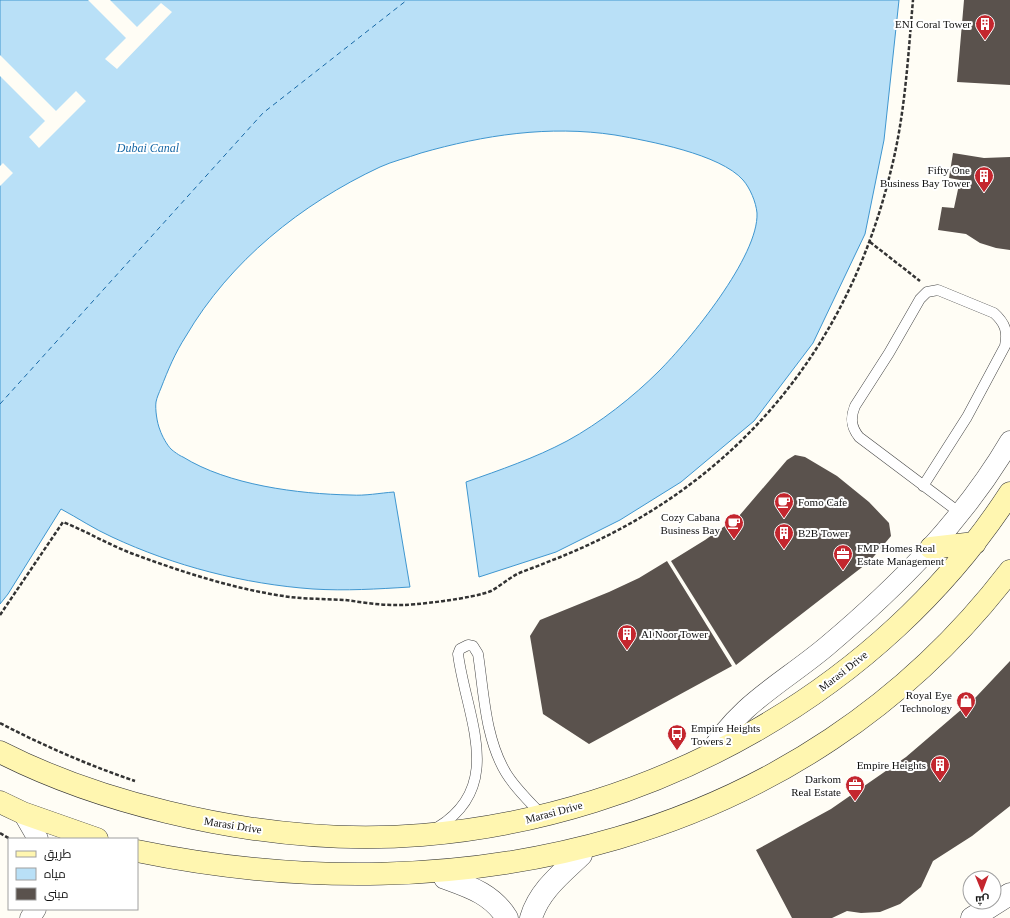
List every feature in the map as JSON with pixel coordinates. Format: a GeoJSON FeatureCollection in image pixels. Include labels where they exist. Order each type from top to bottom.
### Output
{"type":"FeatureCollection","features":[{"type":"Feature","properties":{"kind":"main road","name":"Marasi Drive"},"geometry":{"type":"LineString","coordinates":[[0,752],[28,766],[137,804],[193,818],[249,828],[305,834],[362,837],[419,835],[481,828],[542,815],[592,802],[641,785],[708,756],[736,742],[791,709],[825,686],[866,654],[905,620],[936,588],[976,543],[1010,493]]}},
{"type":"Feature","properties":{"kind":"main road"},"geometry":{"type":"LineString","coordinates":[[931,548],[976,543]]}},
{"type":"Feature","properties":{"kind":"main road"},"geometry":{"type":"LineString","coordinates":[[138,851],[226,870],[280,877],[366,881],[445,878],[498,871],[580,855],[627,842],[672,826],[759,786],[841,736],[879,707],[933,659],[982,606],[1010,571]]}},
{"type":"Feature","properties":{"kind":"main road"},"geometry":{"type":"LineString","coordinates":[[11,807],[94,838]]}},
{"type":"Feature","properties":{"kind":"street"},"geometry":{"type":"LineString","coordinates":[[708,756],[720,736],[739,714],[814,657],[872,608],[931,548],[960,513],[1010,441]]}},
{"type":"Feature","properties":{"kind":"street"},"geometry":{"type":"LineString","coordinates":[[11,807],[37,838]]}},
{"type":"Feature","properties":{"kind":"street"},"geometry":{"type":"LineString","coordinates":[[531,918],[534,907],[542,895],[580,855]]}},
{"type":"Feature","properties":{"kind":"street"},"geometry":{"type":"LineString","coordinates":[[445,878],[485,894],[501,909],[507,918]]}},
{"type":"Feature","properties":{"kind":"street"},"geometry":{"type":"LineString","coordinates":[[972,918],[1010,894]]}},
{"type":"Feature","properties":{"kind":"lane"},"geometry":{"type":"LineString","coordinates":[[923,486],[966,417],[1005,346],[1007,337],[1003,323],[994,313],[944,292],[932,290],[920,299],[889,353],[855,406],[851,422],[853,430],[858,437],[923,486],[960,513]]}},
{"type":"Feature","properties":{"kind":"lane"},"geometry":{"type":"LineString","coordinates":[[419,835],[430,832],[454,816],[470,796],[475,784],[478,758],[458,654],[460,649],[468,645],[473,646],[478,654],[490,728],[499,758],[507,775],[542,815]]}},
{"type":"Feature","properties":{"kind":"path"},"geometry":{"type":"LineString","coordinates":[[0,615],[63,522],[133,554],[234,586],[289,597],[396,606],[446,600],[489,592],[516,575],[608,536],[652,512],[693,483],[732,450],[767,414],[799,375],[827,333],[851,288],[870,242],[884,198],[900,130],[914,0]]}},
{"type":"Feature","properties":{"kind":"path"},"geometry":{"type":"LineString","coordinates":[[870,242],[932,290]]}},
{"type":"Feature","properties":{"kind":"path"},"geometry":{"type":"LineString","coordinates":[[0,722],[39,743],[102,770],[139,782]]}},
{"type":"Feature","properties":{"kind":"water","name":"Dubai Canal"},"geometry":{"type":"Polygon","coordinates":[[[0,0],[899,0],[884,140],[865,234],[813,343],[754,421],[681,482],[620,520],[556,552],[479,577],[466,482],[530,458],[567,441],[604,418],[649,381],[672,357],[704,319],[735,274],[747,252],[755,231],[757,213],[754,200],[748,187],[743,180],[732,171],[701,156],[664,145],[615,135],[566,131],[517,134],[469,141],[421,153],[385,165],[323,198],[270,237],[246,259],[224,283],[204,309],[175,355],[156,402],[159,427],[163,438],[169,447],[201,467],[221,475],[264,486],[309,493],[367,495],[394,492],[410,587],[325,590],[287,587],[235,578],[160,557],[105,534],[61,509],[8,594],[0,604],[0,0]]]}},
{"type":"Feature","properties":{"kind":"pier"},"geometry":{"type":"Polygon","coordinates":[[[88,0],[110,0],[137,27],[161,3],[172,12],[117,69],[105,59],[126,38],[88,0]]]}},
{"type":"Feature","properties":{"kind":"pier"},"geometry":{"type":"Polygon","coordinates":[[[0,55],[56,111],[76,91],[86,101],[39,148],[29,137],[45,121],[0,76],[0,55]]]}},
{"type":"Feature","properties":{"kind":"pier"},"geometry":{"type":"Polygon","coordinates":[[[3,163],[13,173],[0,186],[0,166],[3,163]]]}},
{"type":"Feature","properties":{"kind":"building","name":"ENI Coral Tower"},"geometry":{"type":"Polygon","coordinates":[[[964,0],[1010,0],[1010,85],[957,82],[964,0]]]}},
{"type":"Feature","properties":{"kind":"building","name":"Fifty One Business Bay Tower"},"geometry":{"type":"Polygon","coordinates":[[[953,153],[984,158],[1010,157],[1010,250],[996,248],[980,243],[966,234],[938,230],[942,207],[954,208],[960,180],[949,178],[953,153]]]}},
{"type":"Feature","properties":{"kind":"building","name":"B2B Tower"},"geometry":{"type":"Polygon","coordinates":[[[795,455],[805,457],[837,476],[869,502],[889,523],[891,536],[870,561],[736,665],[671,561],[705,540],[739,516],[787,460],[795,455]]]}},
{"type":"Feature","properties":{"kind":"building","name":"Al Noor Tower"},"geometry":{"type":"Polygon","coordinates":[[[667,561],[732,666],[589,744],[543,714],[530,636],[540,620],[609,592],[639,578],[667,561]]]}},
{"type":"Feature","properties":{"kind":"building","name":"Empire Heights"},"geometry":{"type":"Polygon","coordinates":[[[1010,661],[1010,806],[972,836],[933,861],[921,887],[900,904],[880,912],[861,913],[847,911],[832,918],[792,918],[756,850],[831,809],[906,757],[976,697],[1010,661]]]}},
{"type":"Feature","properties":{"kind":"ferry route"},"geometry":{"type":"LineString","coordinates":[[0,404],[263,113],[407,0]]}},
{"type":"Feature","properties":{"kind":"place","name":"ENI Coral Tower"},"geometry":{"type":"Point","coordinates":[985,41]}},
{"type":"Feature","properties":{"kind":"place","name":"Fifty One Business Bay Tower"},"geometry":{"type":"Point","coordinates":[984,193]}},
{"type":"Feature","properties":{"kind":"place","name":"Fomo Cafe"},"geometry":{"type":"Point","coordinates":[784,519]}},
{"type":"Feature","properties":{"kind":"place","name":"Cozy Cabana Business Bay"},"geometry":{"type":"Point","coordinates":[734,540]}},
{"type":"Feature","properties":{"kind":"place","name":"B2B Tower"},"geometry":{"type":"Point","coordinates":[784,550]}},
{"type":"Feature","properties":{"kind":"place","name":"FMP Homes Real Estate Management"},"geometry":{"type":"Point","coordinates":[843,571]}},
{"type":"Feature","properties":{"kind":"place","name":"Al Noor Tower"},"geometry":{"type":"Point","coordinates":[627,651]}},
{"type":"Feature","properties":{"kind":"place","name":"Royal Eye Technology"},"geometry":{"type":"Point","coordinates":[966,718]}},
{"type":"Feature","properties":{"kind":"place","name":"Empire Heights Towers 2"},"geometry":{"type":"Point","coordinates":[677,751]}},
{"type":"Feature","properties":{"kind":"place","name":"Empire Heights"},"geometry":{"type":"Point","coordinates":[940,782]}},
{"type":"Feature","properties":{"kind":"place","name":"Darkom Real Estate"},"geometry":{"type":"Point","coordinates":[855,802]}}]}
